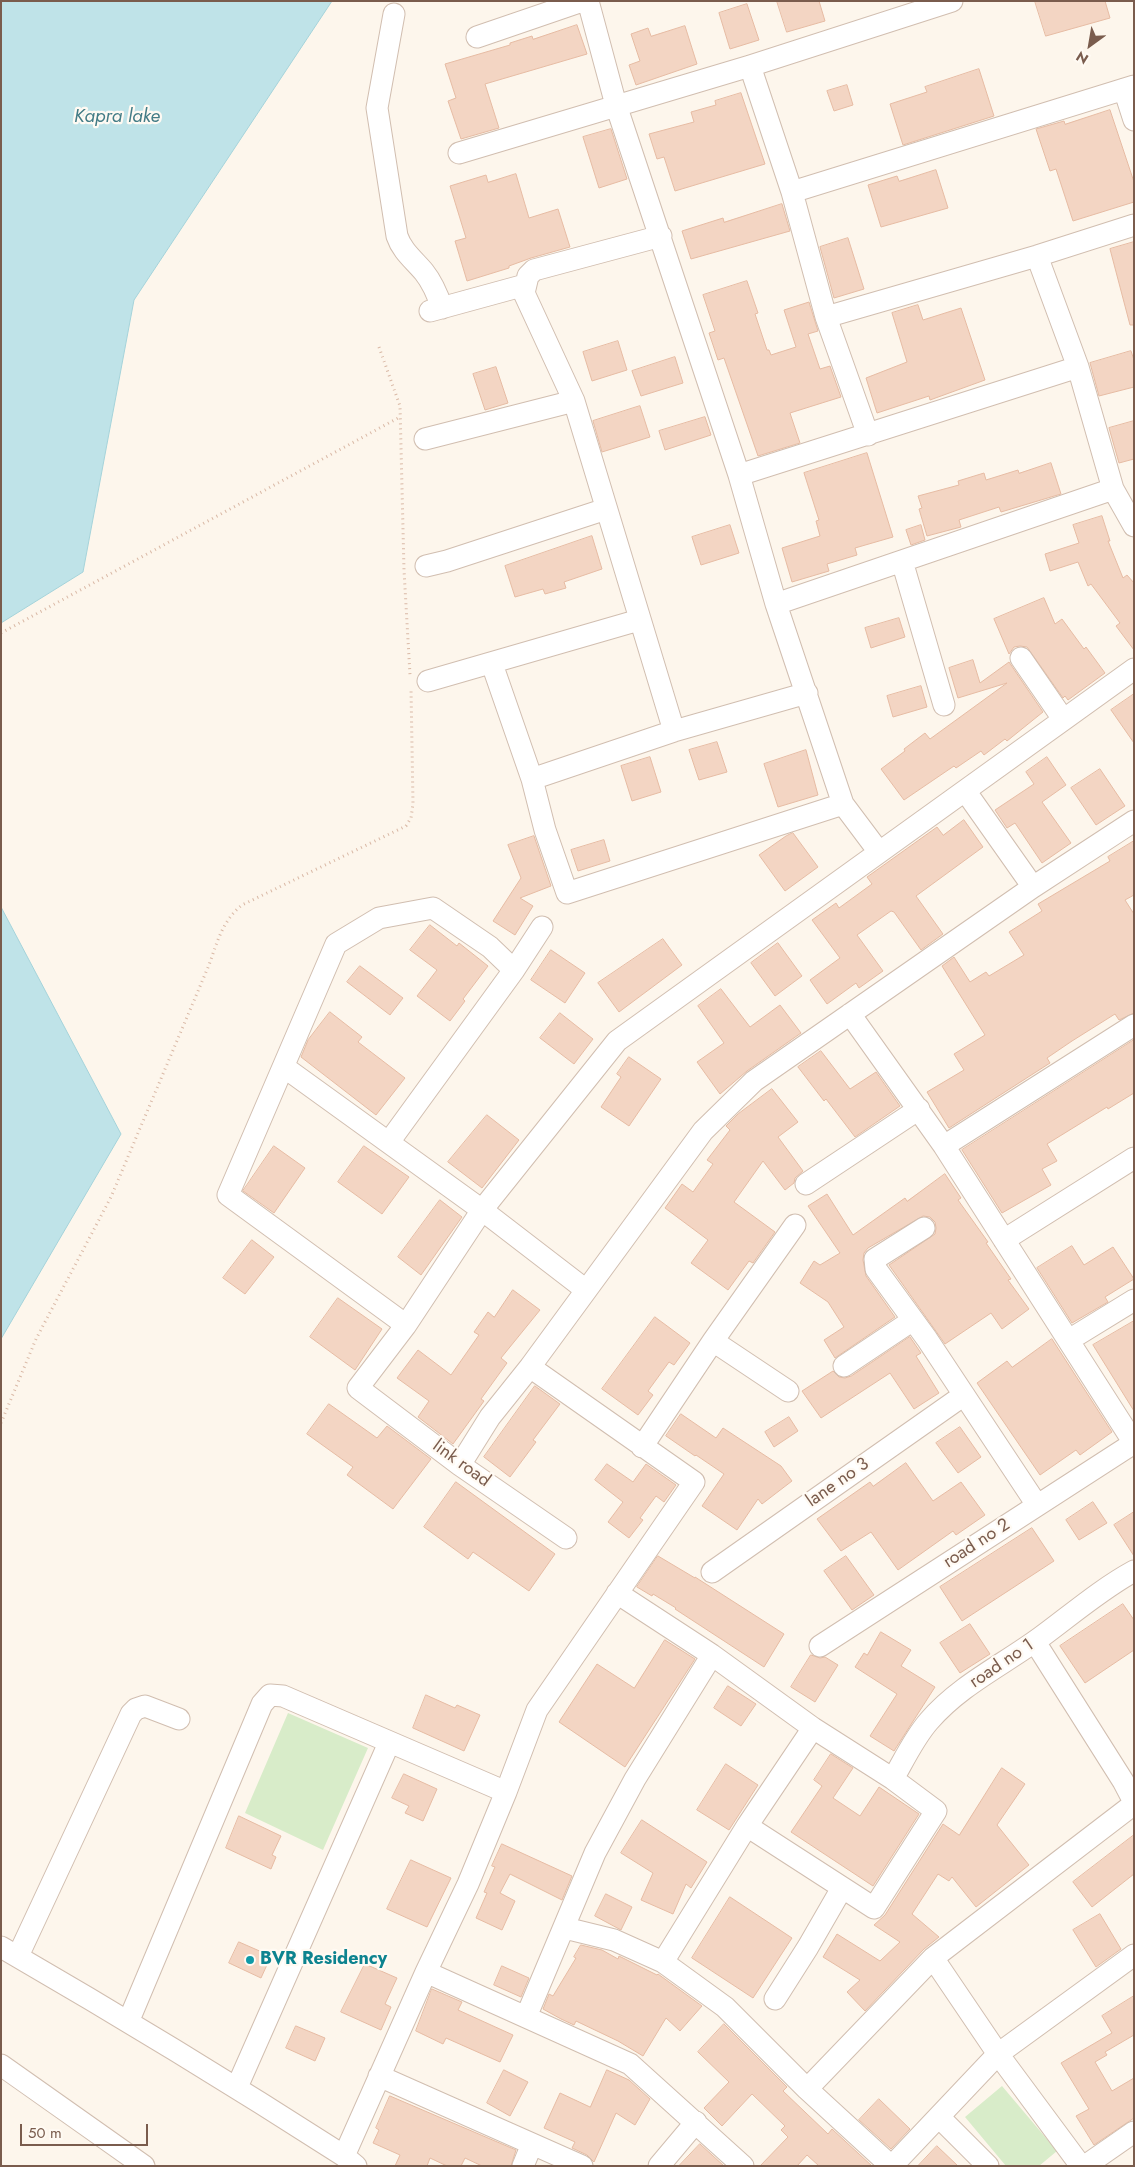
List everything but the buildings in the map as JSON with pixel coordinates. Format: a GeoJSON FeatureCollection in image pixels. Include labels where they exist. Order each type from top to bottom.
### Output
{"type":"FeatureCollection","features":[{"type":"Feature","properties":{"kind":"street"},"geometry":{"type":"LineString","coordinates":[[477,37],[582,1]]}},
{"type":"Feature","properties":{"kind":"street"},"geometry":{"type":"LineString","coordinates":[[588,1],[616,105],[739,475],[776,604],[807,693],[842,804],[879,852]]}},
{"type":"Feature","properties":{"kind":"street"},"geometry":{"type":"LineString","coordinates":[[459,153],[750,66],[952,1]]}},
{"type":"Feature","properties":{"kind":"street"},"geometry":{"type":"LineString","coordinates":[[394,14],[377,108],[395,227],[400,245],[425,273],[436,310],[525,285]]}},
{"type":"Feature","properties":{"kind":"street"},"geometry":{"type":"LineString","coordinates":[[750,66],[792,192],[826,317],[868,435]]}},
{"type":"Feature","properties":{"kind":"street"},"geometry":{"type":"LineString","coordinates":[[792,192],[1129,88],[1134,120]]}},
{"type":"Feature","properties":{"kind":"street"},"geometry":{"type":"LineString","coordinates":[[826,317],[1037,256],[1134,225]]}},
{"type":"Feature","properties":{"kind":"street"},"geometry":{"type":"LineString","coordinates":[[661,236],[534,270],[528,276],[525,285],[526,300],[574,401],[674,731]]}},
{"type":"Feature","properties":{"kind":"street"},"geometry":{"type":"LineString","coordinates":[[1037,256],[1078,368],[1113,489],[1134,526]]}},
{"type":"Feature","properties":{"kind":"street"},"geometry":{"type":"LineString","coordinates":[[739,475],[1078,368]]}},
{"type":"Feature","properties":{"kind":"street"},"geometry":{"type":"LineString","coordinates":[[425,439],[574,401]]}},
{"type":"Feature","properties":{"kind":"street"},"geometry":{"type":"LineString","coordinates":[[776,604],[1113,489]]}},
{"type":"Feature","properties":{"kind":"street"},"geometry":{"type":"LineString","coordinates":[[426,566],[447,562],[606,509]]}},
{"type":"Feature","properties":{"kind":"street"},"geometry":{"type":"LineString","coordinates":[[902,561],[944,705]]}},
{"type":"Feature","properties":{"kind":"street"},"geometry":{"type":"LineString","coordinates":[[416,681],[492,664],[639,620]]}},
{"type":"Feature","properties":{"kind":"street"},"geometry":{"type":"LineString","coordinates":[[1021,658],[1064,719]]}},
{"type":"Feature","properties":{"kind":"street"},"geometry":{"type":"LineString","coordinates":[[492,664],[532,779],[545,830],[567,893],[842,804]]}},
{"type":"Feature","properties":{"kind":"street"},"geometry":{"type":"LineString","coordinates":[[514,970],[490,947],[433,908],[379,918],[336,944],[228,1195],[406,1325],[482,1210],[617,1042],[1134,669]]}},
{"type":"Feature","properties":{"kind":"street"},"geometry":{"type":"LineString","coordinates":[[532,779],[674,731],[807,693]]}},
{"type":"Feature","properties":{"kind":"street"},"geometry":{"type":"LineString","coordinates":[[966,792],[1033,887]]}},
{"type":"Feature","properties":{"kind":"street"},"geometry":{"type":"LineString","coordinates":[[460,1465],[490,1417],[530,1367],[703,1131],[754,1081],[1033,887],[1134,821]]}},
{"type":"Feature","properties":{"kind":"street"},"geometry":{"type":"LineString","coordinates":[[389,1142],[514,970],[542,927]]}},
{"type":"Feature","properties":{"kind":"street"},"geometry":{"type":"LineString","coordinates":[[850,1014],[944,1146],[1134,1443]]}},
{"type":"Feature","properties":{"kind":"street"},"geometry":{"type":"LineString","coordinates":[[944,1146],[1134,1025]]}},
{"type":"Feature","properties":{"kind":"street"},"geometry":{"type":"LineString","coordinates":[[284,1067],[482,1210],[586,1290]]}},
{"type":"Feature","properties":{"kind":"street"},"geometry":{"type":"LineString","coordinates":[[806,1184],[919,1109]]}},
{"type":"Feature","properties":{"kind":"street"},"geometry":{"type":"LineString","coordinates":[[1004,1240],[1134,1158]]}},
{"type":"Feature","properties":{"kind":"street"},"geometry":{"type":"LineString","coordinates":[[642,1446],[713,1340],[795,1224]]}},
{"type":"Feature","properties":{"kind":"street"},"geometry":{"type":"LineString","coordinates":[[924,1228],[875,1259],[876,1269],[913,1320],[1037,1505]]}},
{"type":"Feature","properties":{"kind":"street"},"geometry":{"type":"LineString","coordinates":[[1069,1340],[1134,1300]]}},
{"type":"Feature","properties":{"kind":"street"},"geometry":{"type":"LineString","coordinates":[[844,1366],[913,1320]]}},
{"type":"Feature","properties":{"kind":"street","name":"link road"},"geometry":{"type":"LineString","coordinates":[[406,1325],[358,1388],[460,1465],[566,1538]]}},
{"type":"Feature","properties":{"kind":"street"},"geometry":{"type":"LineString","coordinates":[[713,1340],[788,1391]]}},
{"type":"Feature","properties":{"kind":"street"},"geometry":{"type":"LineString","coordinates":[[179,1719],[146,1706],[136,1709],[131,1714],[9,1952],[129,2020],[237,2087],[350,2161],[379,2076],[468,1884],[537,1710],[694,1482],[530,1367]]}},
{"type":"Feature","properties":{"kind":"street","name":"lane no 3"},"geometry":{"type":"LineString","coordinates":[[712,1572],[964,1395]]}},
{"type":"Feature","properties":{"kind":"street","name":"road no 2"},"geometry":{"type":"LineString","coordinates":[[820,1646],[1134,1443]]}},
{"type":"Feature","properties":{"kind":"street","name":"road no 1"},"geometry":{"type":"LineString","coordinates":[[893,1779],[927,1722],[939,1710],[970,1684],[1130,1579]]}},
{"type":"Feature","properties":{"kind":"street"},"geometry":{"type":"LineString","coordinates":[[617,1593],[712,1655],[813,1728],[893,1779],[936,1811],[874,1908],[747,1826]]}},
{"type":"Feature","properties":{"kind":"street"},"geometry":{"type":"LineString","coordinates":[[807,2089],[933,1958],[1134,1803],[1123,1781],[1035,1642]]}},
{"type":"Feature","properties":{"kind":"street"},"geometry":{"type":"LineString","coordinates":[[526,2017],[595,1853],[635,1779],[712,1655]]}},
{"type":"Feature","properties":{"kind":"street"},"geometry":{"type":"LineString","coordinates":[[129,2020],[262,1704],[270,1696],[283,1696],[506,1792]]}},
{"type":"Feature","properties":{"kind":"street"},"geometry":{"type":"LineString","coordinates":[[663,1962],[747,1826],[813,1728]]}},
{"type":"Feature","properties":{"kind":"street"},"geometry":{"type":"LineString","coordinates":[[237,2087],[389,1743]]}},
{"type":"Feature","properties":{"kind":"street"},"geometry":{"type":"LineString","coordinates":[[775,1999],[842,1888]]}},
{"type":"Feature","properties":{"kind":"street"},"geometry":{"type":"LineString","coordinates":[[564,1928],[614,1940],[663,1962],[725,2007],[807,2089],[891,2166],[998,2054],[1134,1955]]}},
{"type":"Feature","properties":{"kind":"street"},"geometry":{"type":"LineString","coordinates":[[933,1958],[1074,2162],[1134,2132]]}},
{"type":"Feature","properties":{"kind":"street"},"geometry":{"type":"LineString","coordinates":[[426,1972],[630,2064],[743,2166]]}},
{"type":"Feature","properties":{"kind":"street"},"geometry":{"type":"LineString","coordinates":[[1,2065],[144,2166]]}},
{"type":"Feature","properties":{"kind":"street"},"geometry":{"type":"LineString","coordinates":[[379,2076],[582,2166]]}},
{"type":"Feature","properties":{"kind":"street"},"geometry":{"type":"LineString","coordinates":[[939,2117],[988,2166]]}},
{"type":"Feature","properties":{"kind":"street"},"geometry":{"type":"LineString","coordinates":[[659,2166],[696,2122]]}},
{"type":"Feature","properties":{"kind":"street"},"geometry":{"type":"LineString","coordinates":[[523,2166],[532,2144]]}},
{"type":"Feature","properties":{"kind":"path"},"geometry":{"type":"LineString","coordinates":[[1,1423],[36,1339],[112,1197],[222,928],[231,914],[242,905],[399,830],[406,826],[411,818],[416,681],[404,570],[400,406],[379,347]]}},
{"type":"Feature","properties":{"kind":"path"},"geometry":{"type":"LineString","coordinates":[[1,632],[400,417]]}},
{"type":"Feature","properties":{"kind":"green space"},"geometry":{"type":"Polygon","coordinates":[[[288,1713],[368,1748],[323,1850],[245,1813],[288,1713]]]}},
{"type":"Feature","properties":{"kind":"green space"},"geometry":{"type":"Polygon","coordinates":[[[1002,2086],[1057,2151],[1039,2166],[1006,2166],[965,2117],[1002,2086]]]}},
{"type":"Feature","properties":{"kind":"water","name":"Kapra lake"},"geometry":{"type":"Polygon","coordinates":[[[1,1],[332,1],[134,300],[83,572],[1,623],[1,1]]]}},
{"type":"Feature","properties":{"kind":"water"},"geometry":{"type":"Polygon","coordinates":[[[1,907],[121,1134],[1,1339],[1,907]]]}},
{"type":"Feature","properties":{"kind":"place","name":"BVR Residency"},"geometry":{"type":"Point","coordinates":[250,1960]}}]}
